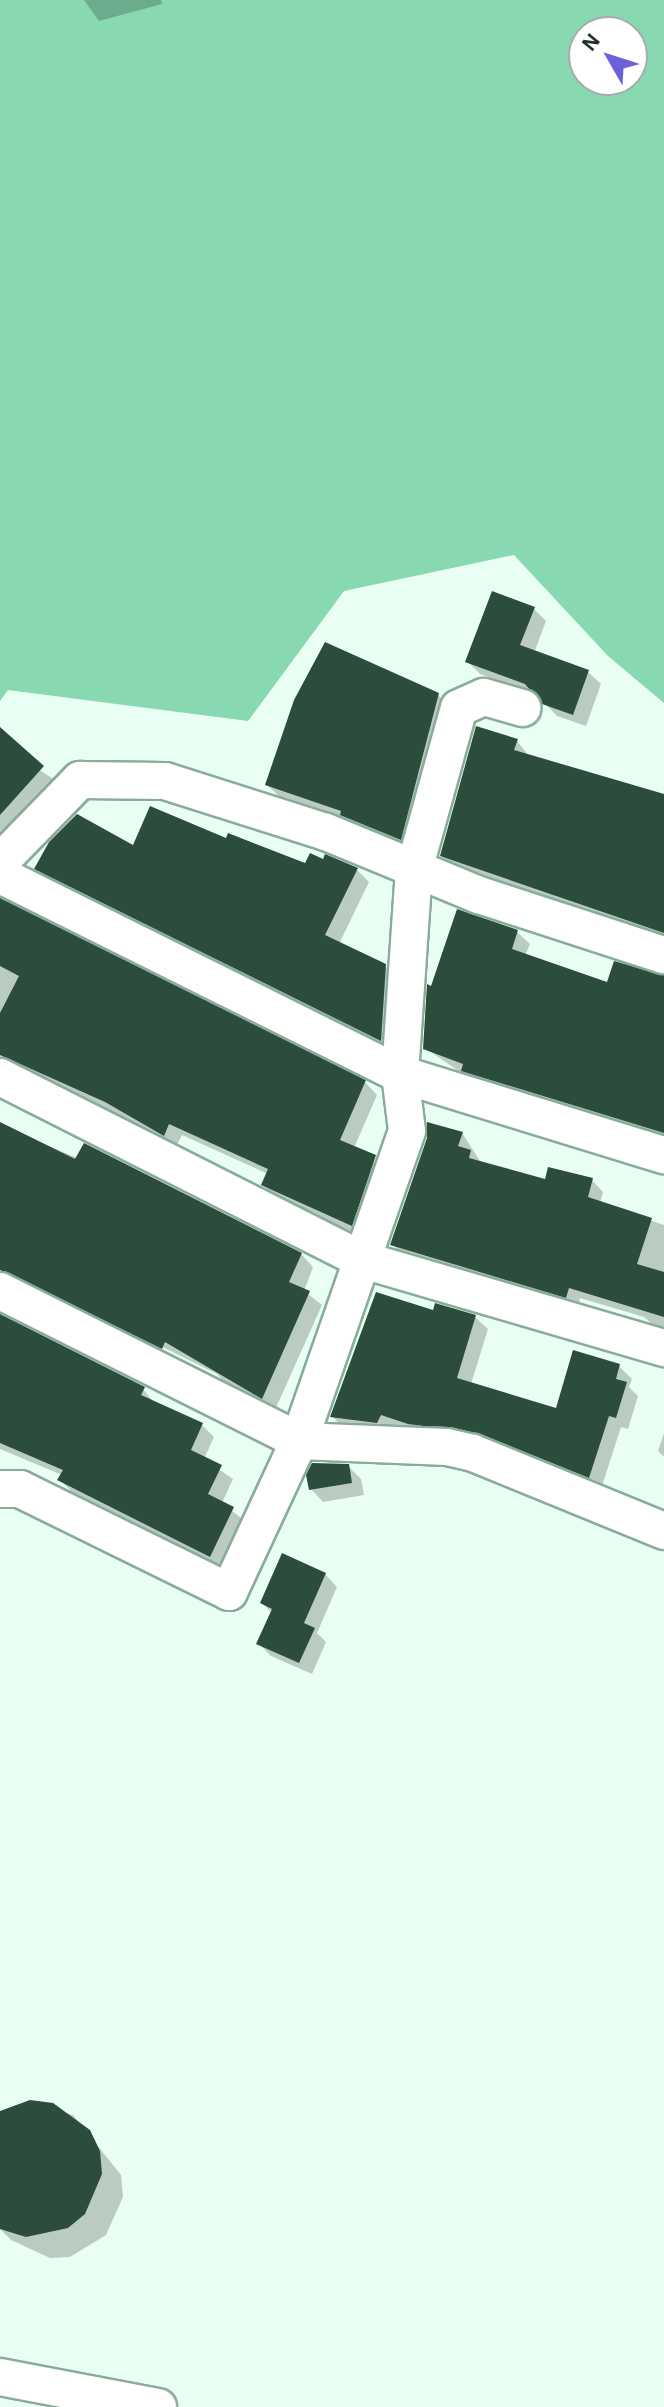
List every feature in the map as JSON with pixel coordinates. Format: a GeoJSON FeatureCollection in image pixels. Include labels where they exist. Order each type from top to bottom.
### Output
{"type":"FeatureCollection","features":[{"type":"Feature","properties":{"kind":"street"},"geometry":{"type":"LineString","coordinates":[[0,1489],[20,1489],[229,1592],[299,1441],[407,1131],[400,1074],[414,870],[459,708],[484,697],[522,708]]}},
{"type":"Feature","properties":{"kind":"street"},"geometry":{"type":"LineString","coordinates":[[0,862],[80,780],[165,781],[326,832],[414,870],[664,955]]}},
{"type":"Feature","properties":{"kind":"street"},"geometry":{"type":"LineString","coordinates":[[0,875],[400,1074],[664,1155]]}},
{"type":"Feature","properties":{"kind":"street"},"geometry":{"type":"LineString","coordinates":[[0,1077],[363,1260],[664,1348]]}},
{"type":"Feature","properties":{"kind":"street"},"geometry":{"type":"LineString","coordinates":[[0,1291],[299,1441],[460,1450],[664,1531]]}},
{"type":"Feature","properties":{"kind":"street"},"geometry":{"type":"LineString","coordinates":[[0,2377],[111,2395],[158,2407]]}},
{"type":"Feature","properties":{"kind":"street"},"geometry":{"type":"LineString","coordinates":[[77,2407],[111,2395]]}},
{"type":"Feature","properties":{"kind":"green space"},"geometry":{"type":"Polygon","coordinates":[[[0,0],[664,0],[664,703],[608,656],[514,555],[344,591],[248,721],[8,690],[0,701],[0,0]]]}},
{"type":"Feature","properties":{"kind":"building"},"geometry":{"type":"Polygon","coordinates":[[[492,591],[535,607],[520,645],[589,670],[573,715],[542,704],[525,684],[465,662],[492,591]]]}},
{"type":"Feature","properties":{"kind":"building"},"geometry":{"type":"Polygon","coordinates":[[[325,642],[439,693],[401,840],[340,815],[341,811],[265,785],[294,700],[325,642]]]}},
{"type":"Feature","properties":{"kind":"building"},"geometry":{"type":"Polygon","coordinates":[[[476,726],[518,739],[514,750],[664,794],[664,933],[440,856],[476,726]]]}},
{"type":"Feature","properties":{"kind":"building"},"geometry":{"type":"Polygon","coordinates":[[[0,727],[44,766],[0,815],[0,727]]]}},
{"type":"Feature","properties":{"kind":"building"},"geometry":{"type":"Polygon","coordinates":[[[150,806],[226,838],[228,833],[305,863],[310,853],[323,859],[325,854],[358,868],[325,935],[386,964],[381,1041],[34,869],[49,842],[77,814],[133,845],[150,806]]]}},
{"type":"Feature","properties":{"kind":"building"},"geometry":{"type":"Polygon","coordinates":[[[0,898],[366,1080],[340,1140],[376,1155],[352,1226],[261,1185],[268,1169],[169,1124],[164,1136],[105,1102],[0,1055],[0,1013],[19,976],[0,966],[0,898]]]}},
{"type":"Feature","properties":{"kind":"building"},"geometry":{"type":"Polygon","coordinates":[[[457,909],[518,930],[512,949],[607,982],[614,961],[664,975],[664,1133],[461,1071],[463,1064],[423,1049],[427,984],[431,986],[457,909]]]}},
{"type":"Feature","properties":{"kind":"building"},"geometry":{"type":"Polygon","coordinates":[[[0,1122],[75,1159],[84,1143],[302,1253],[289,1282],[310,1291],[262,1399],[165,1342],[162,1349],[0,1270],[0,1122]]]}},
{"type":"Feature","properties":{"kind":"building"},"geometry":{"type":"Polygon","coordinates":[[[427,1122],[463,1132],[458,1146],[471,1150],[469,1158],[545,1179],[548,1167],[593,1178],[588,1197],[652,1218],[637,1264],[664,1272],[664,1317],[569,1288],[566,1298],[390,1245],[427,1138],[427,1122]]]}},
{"type":"Feature","properties":{"kind":"building"},"geometry":{"type":"Polygon","coordinates":[[[376,1292],[433,1310],[435,1303],[476,1315],[457,1378],[556,1408],[573,1350],[620,1364],[616,1379],[627,1382],[616,1418],[609,1416],[589,1478],[478,1433],[408,1424],[381,1415],[377,1423],[330,1417],[376,1292]]]}},
{"type":"Feature","properties":{"kind":"building"},"geometry":{"type":"Polygon","coordinates":[[[0,1314],[145,1387],[141,1395],[203,1423],[191,1450],[222,1465],[208,1494],[234,1507],[210,1557],[57,1480],[63,1470],[0,1443],[0,1314]]]}},
{"type":"Feature","properties":{"kind":"building"},"geometry":{"type":"Polygon","coordinates":[[[312,1463],[349,1464],[352,1483],[309,1490],[306,1475],[312,1463]]]}},
{"type":"Feature","properties":{"kind":"building"},"geometry":{"type":"Polygon","coordinates":[[[282,1553],[326,1573],[304,1623],[315,1628],[299,1663],[256,1644],[272,1609],[260,1603],[282,1553]]]}},
{"type":"Feature","properties":{"kind":"building"},"geometry":{"type":"Polygon","coordinates":[[[30,2100],[53,2103],[90,2130],[100,2151],[102,2174],[85,2214],[68,2228],[26,2237],[0,2229],[0,2111],[30,2100]]]}}]}
